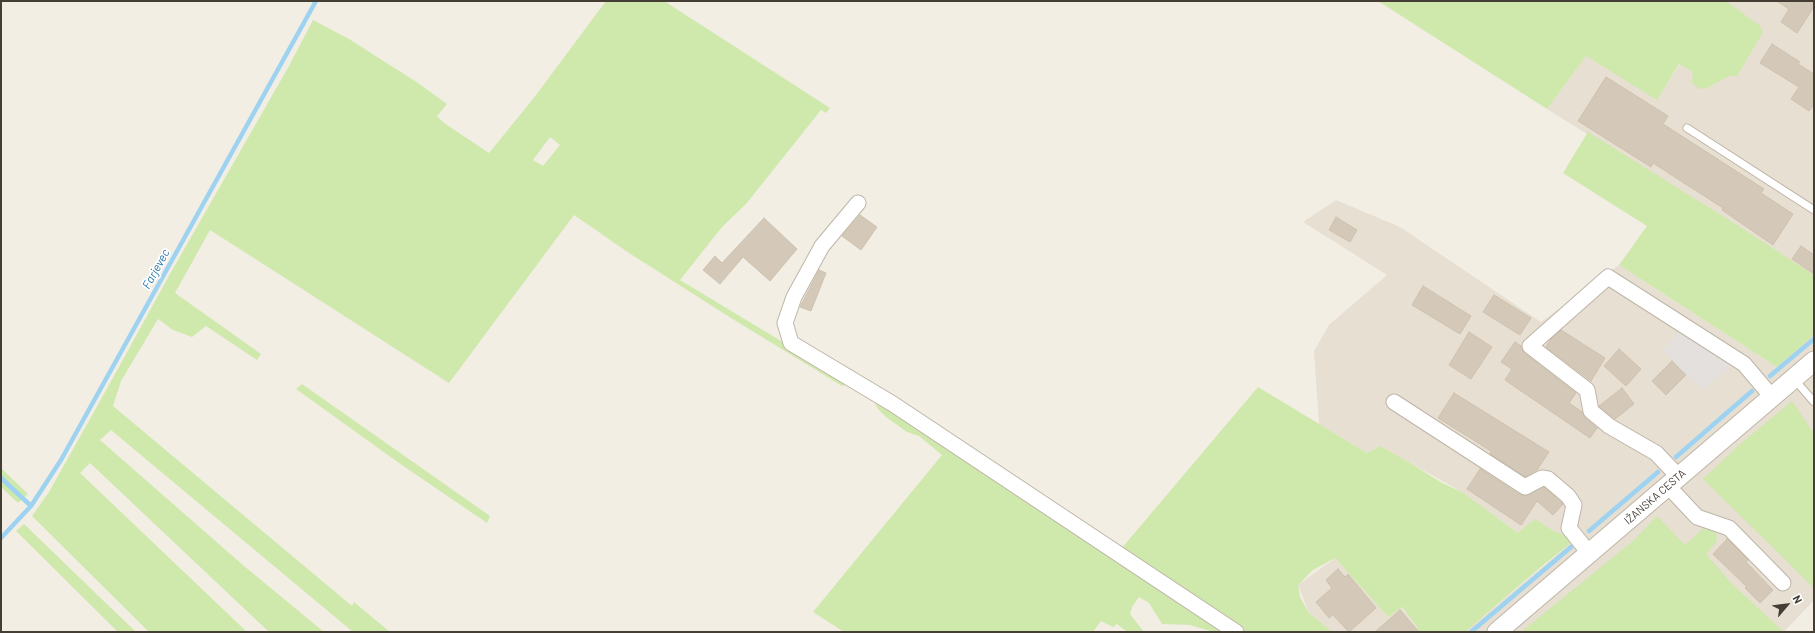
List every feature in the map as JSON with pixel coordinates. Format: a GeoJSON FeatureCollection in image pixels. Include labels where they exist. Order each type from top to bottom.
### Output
{"type":"FeatureCollection","features":[{"type":"Feature","properties":{"kind":"street"},"geometry":{"type":"LineString","coordinates":[[858,203],[822,246],[794,296],[785,323],[791,343],[893,404],[1236,632]]}},
{"type":"Feature","properties":{"kind":"street"},"geometry":{"type":"LineString","coordinates":[[1772,397],[1744,364],[1608,277],[1530,346],[1587,390],[1592,411],[1597,416],[1609,426],[1656,453],[1697,517],[1729,528],[1782,583]]}},
{"type":"Feature","properties":{"kind":"street","name":"IŽANSKA CESTA"},"geometry":{"type":"LineString","coordinates":[[1497,632],[1814,361]]}},
{"type":"Feature","properties":{"kind":"street"},"geometry":{"type":"LineString","coordinates":[[1394,402],[1525,487],[1542,478],[1548,479],[1568,496],[1574,505],[1569,528],[1589,553]]}},
{"type":"Feature","properties":{"kind":"lane"},"geometry":{"type":"LineString","coordinates":[[1687,128],[1814,210]]}},
{"type":"Feature","properties":{"kind":"lane"},"geometry":{"type":"LineString","coordinates":[[1794,378],[1814,402]]}},
{"type":"Feature","properties":{"kind":"shaded area"},"geometry":{"type":"Polygon","coordinates":[[[1721,1],[1814,1],[1814,276],[1547,109],[1586,56],[1657,99],[1721,1]]]}},
{"type":"Feature","properties":{"kind":"shaded area"},"geometry":{"type":"Polygon","coordinates":[[[1336,200],[1400,227],[1541,322],[1619,265],[1777,367],[1814,328],[1814,600],[1784,632],[1465,632],[1571,543],[1518,533],[1462,492],[1380,446],[1367,453],[1319,424],[1314,351],[1329,325],[1387,275],[1303,222],[1336,200]]]}},
{"type":"Feature","properties":{"kind":"shaded area"},"geometry":{"type":"Polygon","coordinates":[[[1688,319],[1743,356],[1703,390],[1663,351],[1688,319]]]}},
{"type":"Feature","properties":{"kind":"shaded area"},"geometry":{"type":"Polygon","coordinates":[[[1335,558],[1388,617],[1401,607],[1418,628],[1413,632],[1331,632],[1309,613],[1298,585],[1335,558]]]}},
{"type":"Feature","properties":{"kind":"green space"},"geometry":{"type":"Polygon","coordinates":[[[606,1],[664,1],[830,108],[826,113],[821,110],[746,204],[722,227],[680,280],[786,344],[847,384],[842,386],[731,318],[629,253],[574,215],[449,383],[210,230],[175,293],[261,354],[257,360],[206,326],[192,337],[173,330],[158,319],[121,381],[113,406],[352,606],[354,602],[390,632],[353,632],[111,430],[100,440],[244,566],[324,632],[269,632],[90,463],[80,473],[247,632],[149,632],[32,516],[49,492],[170,274],[289,66],[313,20],[349,39],[418,83],[447,104],[437,116],[444,123],[489,153],[533,99],[606,1]],[[550,137],[533,160],[543,166],[560,145],[550,137]]]}},
{"type":"Feature","properties":{"kind":"green space"},"geometry":{"type":"Polygon","coordinates":[[[1378,1],[1726,1],[1760,26],[1763,32],[1737,76],[1729,76],[1707,88],[1700,89],[1692,83],[1693,72],[1679,64],[1657,100],[1586,56],[1547,109],[1378,1]]]}},
{"type":"Feature","properties":{"kind":"green space"},"geometry":{"type":"Polygon","coordinates":[[[1588,132],[1814,275],[1814,335],[1777,367],[1619,265],[1647,226],[1563,173],[1588,132]]]}},
{"type":"Feature","properties":{"kind":"green space"},"geometry":{"type":"Polygon","coordinates":[[[302,384],[490,516],[487,523],[399,463],[296,389],[302,384]]]}},
{"type":"Feature","properties":{"kind":"green space"},"geometry":{"type":"Polygon","coordinates":[[[1258,387],[1367,453],[1380,446],[1407,461],[1442,483],[1462,492],[1518,533],[1535,519],[1553,531],[1570,537],[1571,543],[1465,632],[1413,632],[1418,628],[1402,607],[1388,617],[1335,558],[1313,570],[1298,585],[1300,597],[1309,613],[1332,632],[1247,632],[1121,549],[1258,387]]]}},
{"type":"Feature","properties":{"kind":"green space"},"geometry":{"type":"Polygon","coordinates":[[[873,399],[1231,632],[1214,632],[1190,625],[1162,624],[1149,603],[1139,597],[1132,607],[1130,614],[1144,632],[1127,632],[1117,624],[1113,627],[1101,621],[1093,632],[844,632],[813,612],[942,455],[919,436],[907,432],[886,417],[878,409],[873,399]]]}},
{"type":"Feature","properties":{"kind":"green space"},"geometry":{"type":"Polygon","coordinates":[[[1792,401],[1814,434],[1814,588],[1703,479],[1738,446],[1792,401]]]}},
{"type":"Feature","properties":{"kind":"green space"},"geometry":{"type":"Polygon","coordinates":[[[1,468],[28,494],[18,503],[1,487],[1,468]]]}},
{"type":"Feature","properties":{"kind":"green space"},"geometry":{"type":"Polygon","coordinates":[[[1657,516],[1685,545],[1704,528],[1713,527],[1716,533],[1717,541],[1706,554],[1731,583],[1784,632],[1521,632],[1634,540],[1657,516]]]}},
{"type":"Feature","properties":{"kind":"green space"},"geometry":{"type":"Polygon","coordinates":[[[24,524],[136,632],[118,632],[16,531],[24,524]]]}},
{"type":"Feature","properties":{"kind":"building"},"geometry":{"type":"Polygon","coordinates":[[[1777,1],[1814,1],[1814,7],[1797,33],[1781,22],[1789,9],[1777,1]]]}},
{"type":"Feature","properties":{"kind":"building"},"geometry":{"type":"Polygon","coordinates":[[[1772,44],[1800,62],[1798,64],[1814,74],[1814,104],[1809,111],[1791,99],[1799,87],[1760,63],[1772,44]]]}},
{"type":"Feature","properties":{"kind":"building"},"geometry":{"type":"Polygon","coordinates":[[[1606,77],[1668,116],[1663,124],[1764,189],[1761,193],[1793,214],[1773,245],[1722,210],[1723,208],[1653,163],[1651,167],[1578,121],[1606,77]]]}},
{"type":"Feature","properties":{"kind":"building"},"geometry":{"type":"Polygon","coordinates":[[[860,215],[877,227],[861,250],[842,236],[860,215]]]}},
{"type":"Feature","properties":{"kind":"building"},"geometry":{"type":"Polygon","coordinates":[[[1336,217],[1357,230],[1350,242],[1329,230],[1336,217]]]}},
{"type":"Feature","properties":{"kind":"building"},"geometry":{"type":"Polygon","coordinates":[[[764,218],[797,249],[770,281],[743,257],[720,284],[703,270],[715,256],[722,263],[764,218]]]}},
{"type":"Feature","properties":{"kind":"building"},"geometry":{"type":"Polygon","coordinates":[[[1801,246],[1814,255],[1814,274],[1792,259],[1801,246]]]}},
{"type":"Feature","properties":{"kind":"building"},"geometry":{"type":"Polygon","coordinates":[[[819,270],[826,273],[811,311],[800,307],[819,270]]]}},
{"type":"Feature","properties":{"kind":"building"},"geometry":{"type":"Polygon","coordinates":[[[1423,286],[1471,316],[1460,334],[1412,305],[1423,286]]]}},
{"type":"Feature","properties":{"kind":"building"},"geometry":{"type":"Polygon","coordinates":[[[1494,295],[1531,318],[1520,335],[1483,312],[1494,295]]]}},
{"type":"Feature","properties":{"kind":"building"},"geometry":{"type":"Polygon","coordinates":[[[1561,330],[1605,358],[1591,381],[1546,347],[1551,339],[1561,330]]]}},
{"type":"Feature","properties":{"kind":"building"},"geometry":{"type":"Polygon","coordinates":[[[1469,332],[1492,347],[1471,379],[1449,365],[1469,332]]]}},
{"type":"Feature","properties":{"kind":"building"},"geometry":{"type":"Polygon","coordinates":[[[1515,342],[1521,346],[1524,353],[1576,393],[1569,403],[1582,412],[1585,418],[1597,428],[1590,438],[1505,380],[1512,369],[1501,362],[1515,342]]]}},
{"type":"Feature","properties":{"kind":"building"},"geometry":{"type":"Polygon","coordinates":[[[1619,349],[1641,369],[1626,386],[1604,366],[1619,349]]]}},
{"type":"Feature","properties":{"kind":"building"},"geometry":{"type":"Polygon","coordinates":[[[1672,361],[1686,375],[1666,395],[1652,381],[1672,361]]]}},
{"type":"Feature","properties":{"kind":"building"},"geometry":{"type":"Polygon","coordinates":[[[1622,388],[1634,404],[1615,419],[1599,406],[1622,388]]]}},
{"type":"Feature","properties":{"kind":"building"},"geometry":{"type":"Polygon","coordinates":[[[1454,393],[1549,452],[1537,470],[1525,477],[1490,454],[1491,451],[1438,418],[1454,393]]]}},
{"type":"Feature","properties":{"kind":"building"},"geometry":{"type":"Polygon","coordinates":[[[1480,469],[1520,495],[1529,495],[1544,487],[1563,504],[1553,515],[1537,501],[1521,525],[1467,489],[1480,469]]]}},
{"type":"Feature","properties":{"kind":"building"},"geometry":{"type":"Polygon","coordinates":[[[1727,539],[1748,560],[1746,562],[1773,590],[1760,603],[1745,588],[1747,587],[1713,554],[1727,539]]]}},
{"type":"Feature","properties":{"kind":"building"},"geometry":{"type":"Polygon","coordinates":[[[1338,569],[1345,577],[1348,574],[1376,608],[1349,632],[1333,615],[1329,618],[1316,602],[1332,588],[1326,580],[1338,569]]]}},
{"type":"Feature","properties":{"kind":"building"},"geometry":{"type":"Polygon","coordinates":[[[1400,610],[1419,632],[1375,632],[1400,610]]]}},
{"type":"Feature","properties":{"kind":"waterway","name":"Farjevec"},"geometry":{"type":"LineString","coordinates":[[1,538],[31,506],[61,460],[316,1]]}},
{"type":"Feature","properties":{"kind":"waterway"},"geometry":{"type":"LineString","coordinates":[[1770,376],[1814,339]]}},
{"type":"Feature","properties":{"kind":"waterway"},"geometry":{"type":"LineString","coordinates":[[1676,457],[1752,391]]}},
{"type":"Feature","properties":{"kind":"waterway"},"geometry":{"type":"LineString","coordinates":[[1589,531],[1658,472]]}},
{"type":"Feature","properties":{"kind":"waterway"},"geometry":{"type":"LineString","coordinates":[[1,478],[31,506]]}},
{"type":"Feature","properties":{"kind":"waterway"},"geometry":{"type":"LineString","coordinates":[[1471,632],[1571,547]]}}]}
